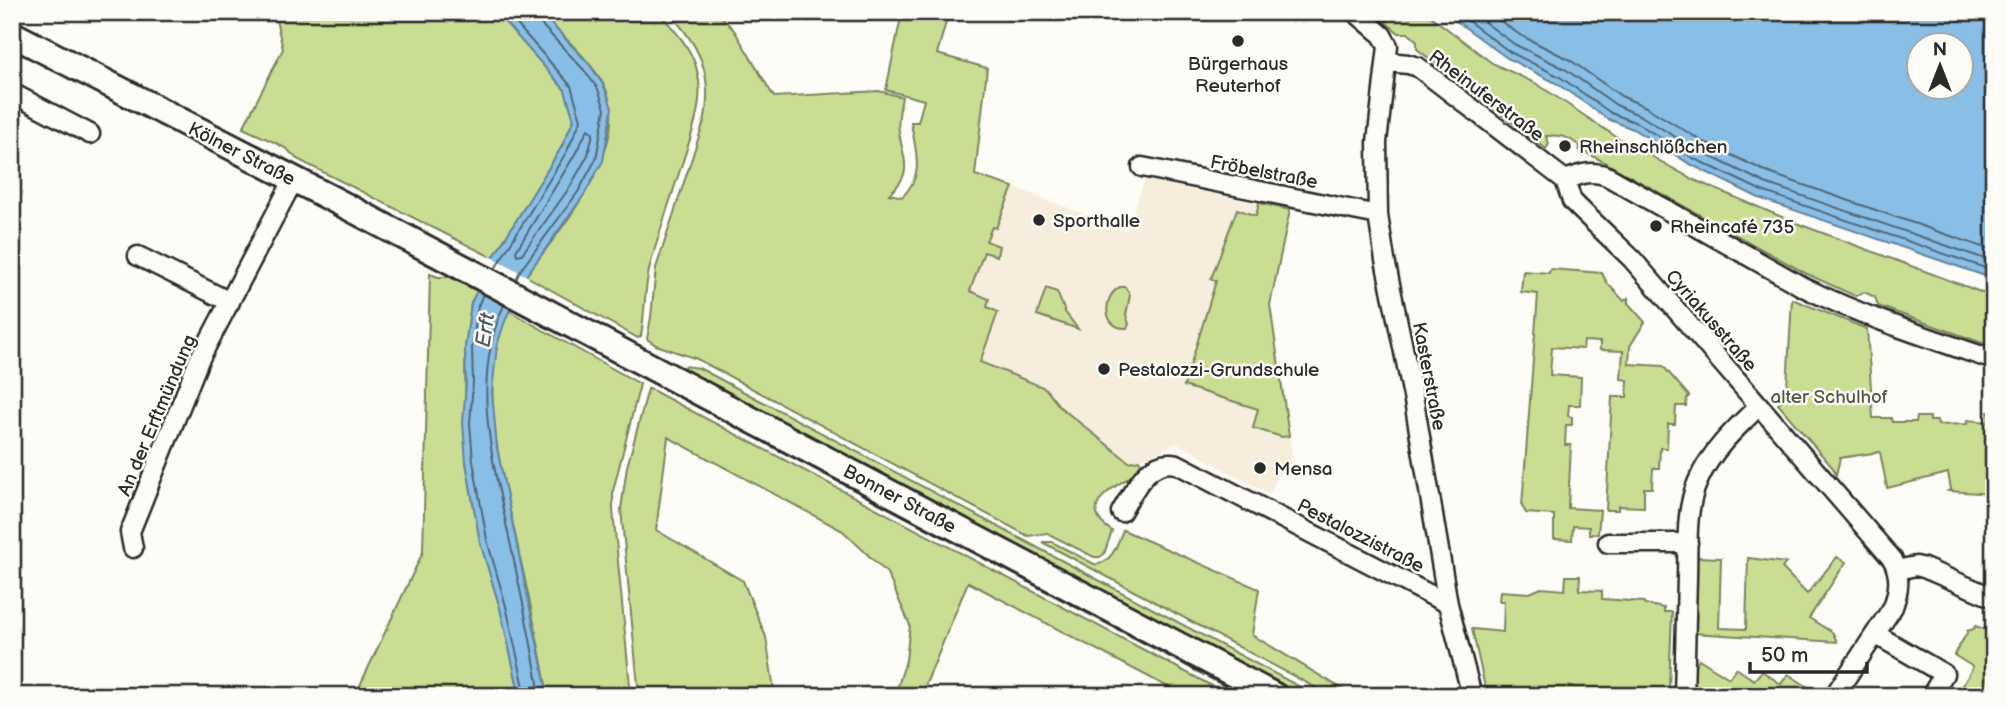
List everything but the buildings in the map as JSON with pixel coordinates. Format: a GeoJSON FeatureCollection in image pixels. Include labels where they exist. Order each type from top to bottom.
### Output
{"type":"FeatureCollection","features":[{"type":"Feature","properties":{"kind":"main road","name":"Kölner Straße"},"geometry":{"type":"LineString","coordinates":[[12,34],[524,300]]}},
{"type":"Feature","properties":{"kind":"main road","name":"Bonner Straße"},"geometry":{"type":"LineString","coordinates":[[524,300],[1275,696]]}},
{"type":"Feature","properties":{"kind":"street"},"geometry":{"type":"LineString","coordinates":[[1355,12],[1385,38],[1389,50],[1388,62]]}},
{"type":"Feature","properties":{"kind":"street","name":"Rheinuferstraße"},"geometry":{"type":"LineString","coordinates":[[1388,62],[1418,67],[1565,180]]}},
{"type":"Feature","properties":{"kind":"street","name":"Kasterstraße"},"geometry":{"type":"LineString","coordinates":[[1388,62],[1377,142],[1378,215],[1414,401],[1448,604],[1472,696]]}},
{"type":"Feature","properties":{"kind":"street"},"geometry":{"type":"LineString","coordinates":[[12,93],[90,134]]}},
{"type":"Feature","properties":{"kind":"street","name":"Fröbelstraße"},"geometry":{"type":"LineString","coordinates":[[1142,167],[1378,215]]}},
{"type":"Feature","properties":{"kind":"street"},"geometry":{"type":"LineString","coordinates":[[1565,180],[1586,172],[1607,176],[1835,303],[1994,360]]}},
{"type":"Feature","properties":{"kind":"street","name":"An der Erftmündung"},"geometry":{"type":"LineString","coordinates":[[133,548],[130,532],[199,360],[294,179]]}},
{"type":"Feature","properties":{"kind":"street","name":"Cyriakusstraße"},"geometry":{"type":"LineString","coordinates":[[1565,180],[1572,201],[1632,259],[1887,551],[1898,570]]}},
{"type":"Feature","properties":{"kind":"street"},"geometry":{"type":"LineString","coordinates":[[138,256],[230,302]]}},
{"type":"Feature","properties":{"kind":"street"},"geometry":{"type":"LineString","coordinates":[[1684,696],[1689,521],[1697,482],[1718,448],[1759,406]]}},
{"type":"Feature","properties":{"kind":"street","name":"Pestalozzistraße"},"geometry":{"type":"LineString","coordinates":[[1121,512],[1142,479],[1154,467],[1170,462],[1448,604]]}},
{"type":"Feature","properties":{"kind":"street"},"geometry":{"type":"LineString","coordinates":[[1608,543],[1688,543]]}},
{"type":"Feature","properties":{"kind":"street"},"geometry":{"type":"LineString","coordinates":[[1834,696],[1893,607],[1898,593],[1898,570],[1916,566],[1924,568],[1994,598]]}},
{"type":"Feature","properties":{"kind":"street"},"geometry":{"type":"LineString","coordinates":[[1875,634],[1944,674],[1931,696]]}},
{"type":"Feature","properties":{"kind":"shaded area","name":"Pestalozzi-Grundschule"},"geometry":{"type":"Polygon","coordinates":[[[975,175],[1126,230],[1145,180],[1290,210],[1270,305],[1293,462],[1285,464],[1269,494],[1177,443],[1129,462],[1070,530],[934,282],[975,175]]]}},
{"type":"Feature","properties":{"kind":"green space"},"geometry":{"type":"Polygon","coordinates":[[[274,12],[496,12],[565,90],[574,119],[561,148],[493,258],[297,159],[287,149],[243,128],[283,49],[274,12]]]}},
{"type":"Feature","properties":{"kind":"green space"},"geometry":{"type":"Polygon","coordinates":[[[540,12],[658,12],[682,41],[696,66],[699,97],[696,120],[650,266],[641,336],[638,338],[526,276],[589,186],[602,160],[610,134],[611,109],[604,85],[583,56],[540,12]]]}},
{"type":"Feature","properties":{"kind":"green space"},"geometry":{"type":"Polygon","coordinates":[[[668,12],[717,12],[734,30],[774,97],[879,91],[902,97],[898,128],[905,172],[889,194],[902,197],[914,180],[917,162],[911,122],[918,122],[924,100],[886,90],[902,12],[946,22],[937,54],[987,68],[975,175],[1013,187],[996,228],[992,227],[986,241],[999,246],[997,256],[984,252],[970,291],[989,299],[987,307],[998,312],[980,362],[1045,388],[1060,407],[1129,462],[1139,460],[1144,469],[1113,487],[1098,503],[1097,512],[1101,521],[1112,531],[1104,554],[1094,557],[1047,533],[1028,536],[697,359],[656,345],[647,339],[656,268],[705,118],[707,102],[705,73],[701,60],[688,36],[668,12]]]}},
{"type":"Feature","properties":{"kind":"green space"},"geometry":{"type":"Polygon","coordinates":[[[1373,12],[1425,12],[1492,63],[1537,84],[1615,136],[1694,180],[1796,223],[1994,297],[1994,347],[1878,306],[1875,297],[1864,292],[1855,296],[1805,273],[1579,150],[1581,148],[1569,139],[1556,135],[1546,136],[1549,144],[1546,149],[1417,49],[1417,41],[1408,33],[1399,33],[1373,12]]]}},
{"type":"Feature","properties":{"kind":"green space"},"geometry":{"type":"Polygon","coordinates":[[[1259,203],[1290,210],[1270,305],[1289,436],[1282,437],[1253,428],[1258,409],[1184,386],[1216,281],[1211,279],[1237,209],[1256,216],[1259,203]]]}},
{"type":"Feature","properties":{"kind":"green space"},"geometry":{"type":"Polygon","coordinates":[[[1550,269],[1602,273],[1607,283],[1624,301],[1628,298],[1628,303],[1645,322],[1630,346],[1629,364],[1663,366],[1689,396],[1686,406],[1676,406],[1675,424],[1668,424],[1667,448],[1660,448],[1659,468],[1653,468],[1652,488],[1644,488],[1644,507],[1618,506],[1618,510],[1606,510],[1612,397],[1627,397],[1628,380],[1621,379],[1623,351],[1600,350],[1600,342],[1584,341],[1583,349],[1552,347],[1550,375],[1581,377],[1580,405],[1569,405],[1568,416],[1572,417],[1572,425],[1566,425],[1565,445],[1571,445],[1568,508],[1600,510],[1598,534],[1589,534],[1589,527],[1573,526],[1572,540],[1554,539],[1554,515],[1526,513],[1522,506],[1538,294],[1521,292],[1523,271],[1549,273],[1550,269]]]}},
{"type":"Feature","properties":{"kind":"green space"},"geometry":{"type":"Polygon","coordinates":[[[430,274],[450,277],[477,291],[471,303],[465,348],[466,462],[480,542],[500,608],[520,696],[355,696],[423,552],[430,274]]]}},
{"type":"Feature","properties":{"kind":"green space"},"geometry":{"type":"Polygon","coordinates":[[[1120,287],[1125,287],[1130,295],[1126,315],[1129,324],[1127,328],[1113,324],[1107,312],[1110,298],[1120,287]]]}},
{"type":"Feature","properties":{"kind":"green space"},"geometry":{"type":"Polygon","coordinates":[[[1046,288],[1057,292],[1065,312],[1078,329],[1037,315],[1046,288]]]}},
{"type":"Feature","properties":{"kind":"green space","name":"alter Schulhof"},"geometry":{"type":"Polygon","coordinates":[[[1792,299],[1867,329],[1873,418],[1891,418],[1892,422],[1916,422],[1917,417],[1930,417],[1930,421],[1937,421],[1938,425],[1967,424],[1967,420],[1989,422],[1988,412],[1994,412],[1993,494],[1948,491],[1951,489],[1948,473],[1887,488],[1880,452],[1840,458],[1836,475],[1833,468],[1778,404],[1785,396],[1787,387],[1792,299]]]}},
{"type":"Feature","properties":{"kind":"green space"},"geometry":{"type":"Polygon","coordinates":[[[509,311],[640,384],[613,491],[631,696],[548,696],[499,460],[495,429],[494,369],[499,339],[509,311]]]}},
{"type":"Feature","properties":{"kind":"green space"},"geometry":{"type":"Polygon","coordinates":[[[685,366],[699,368],[1317,696],[1294,696],[721,394],[681,370],[685,366]]]}},
{"type":"Feature","properties":{"kind":"green space"},"geometry":{"type":"Polygon","coordinates":[[[648,389],[1231,696],[1185,696],[968,582],[921,696],[895,696],[906,660],[910,625],[887,573],[843,531],[668,437],[656,530],[743,581],[766,637],[775,696],[639,696],[621,509],[627,467],[648,389]]]}},
{"type":"Feature","properties":{"kind":"green space"},"geometry":{"type":"Polygon","coordinates":[[[680,394],[954,538],[952,542],[679,397],[680,394]]]}},
{"type":"Feature","properties":{"kind":"green space"},"geometry":{"type":"Polygon","coordinates":[[[1123,530],[1259,589],[1252,635],[1354,696],[1331,696],[1042,542],[1052,542],[1096,565],[1107,560],[1123,530]]]}},
{"type":"Feature","properties":{"kind":"green space"},"geometry":{"type":"Polygon","coordinates":[[[964,544],[1252,696],[1243,696],[962,547],[964,544]]]}},
{"type":"Feature","properties":{"kind":"green space"},"geometry":{"type":"Polygon","coordinates":[[[1695,557],[1721,558],[1719,628],[1746,629],[1748,558],[1786,563],[1782,568],[1807,594],[1837,557],[1846,562],[1809,618],[1833,633],[1837,642],[1692,633],[1695,557]]]}},
{"type":"Feature","properties":{"kind":"green space"},"geometry":{"type":"Polygon","coordinates":[[[1566,576],[1580,576],[1579,590],[1602,591],[1602,599],[1644,602],[1664,608],[1664,612],[1672,612],[1669,688],[1665,696],[1487,696],[1472,629],[1503,632],[1504,601],[1499,601],[1500,591],[1530,593],[1541,588],[1565,590],[1566,576]]]}},
{"type":"Feature","properties":{"kind":"green space"},"geometry":{"type":"Polygon","coordinates":[[[1987,623],[1994,627],[1994,696],[1957,696],[1973,667],[1954,655],[1967,631],[1975,626],[1984,629],[1987,623]]]}},
{"type":"Feature","properties":{"kind":"green space"},"geometry":{"type":"Polygon","coordinates":[[[1699,659],[1729,678],[1736,668],[1754,680],[1762,671],[1781,684],[1788,674],[1808,687],[1803,696],[1702,696],[1695,688],[1695,665],[1699,659]]]}},
{"type":"Feature","properties":{"kind":"water","name":"Erft"},"geometry":{"type":"Polygon","coordinates":[[[496,12],[540,12],[590,65],[604,86],[612,108],[603,161],[584,195],[526,276],[506,318],[497,345],[492,392],[497,448],[548,696],[520,696],[500,608],[480,542],[466,462],[463,423],[465,348],[471,303],[493,258],[561,148],[574,120],[565,90],[496,12]]]}},
{"type":"Feature","properties":{"kind":"water"},"geometry":{"type":"Polygon","coordinates":[[[1444,12],[1994,12],[1994,279],[1759,198],[1690,164],[1633,129],[1608,119],[1556,83],[1507,58],[1444,12]]]}},
{"type":"Feature","properties":{"kind":"pier"},"geometry":{"type":"Polygon","coordinates":[[[490,256],[529,277],[513,311],[473,290],[490,256]]]}},
{"type":"Feature","properties":{"kind":"place","name":"Bürgerhaus Reuterhof"},"geometry":{"type":"Point","coordinates":[1238,41]}},
{"type":"Feature","properties":{"kind":"place","name":"Rheinschlößchen"},"geometry":{"type":"Point","coordinates":[1565,146]}},
{"type":"Feature","properties":{"kind":"place","name":"Sporthalle"},"geometry":{"type":"Point","coordinates":[1039,220]}},
{"type":"Feature","properties":{"kind":"place","name":"Rheincafé 735"},"geometry":{"type":"Point","coordinates":[1656,226]}},
{"type":"Feature","properties":{"kind":"place","name":"Pestalozzi-Grundschule"},"geometry":{"type":"Point","coordinates":[1104,369]}},
{"type":"Feature","properties":{"kind":"place","name":"Mensa"},"geometry":{"type":"Point","coordinates":[1260,468]}}]}
